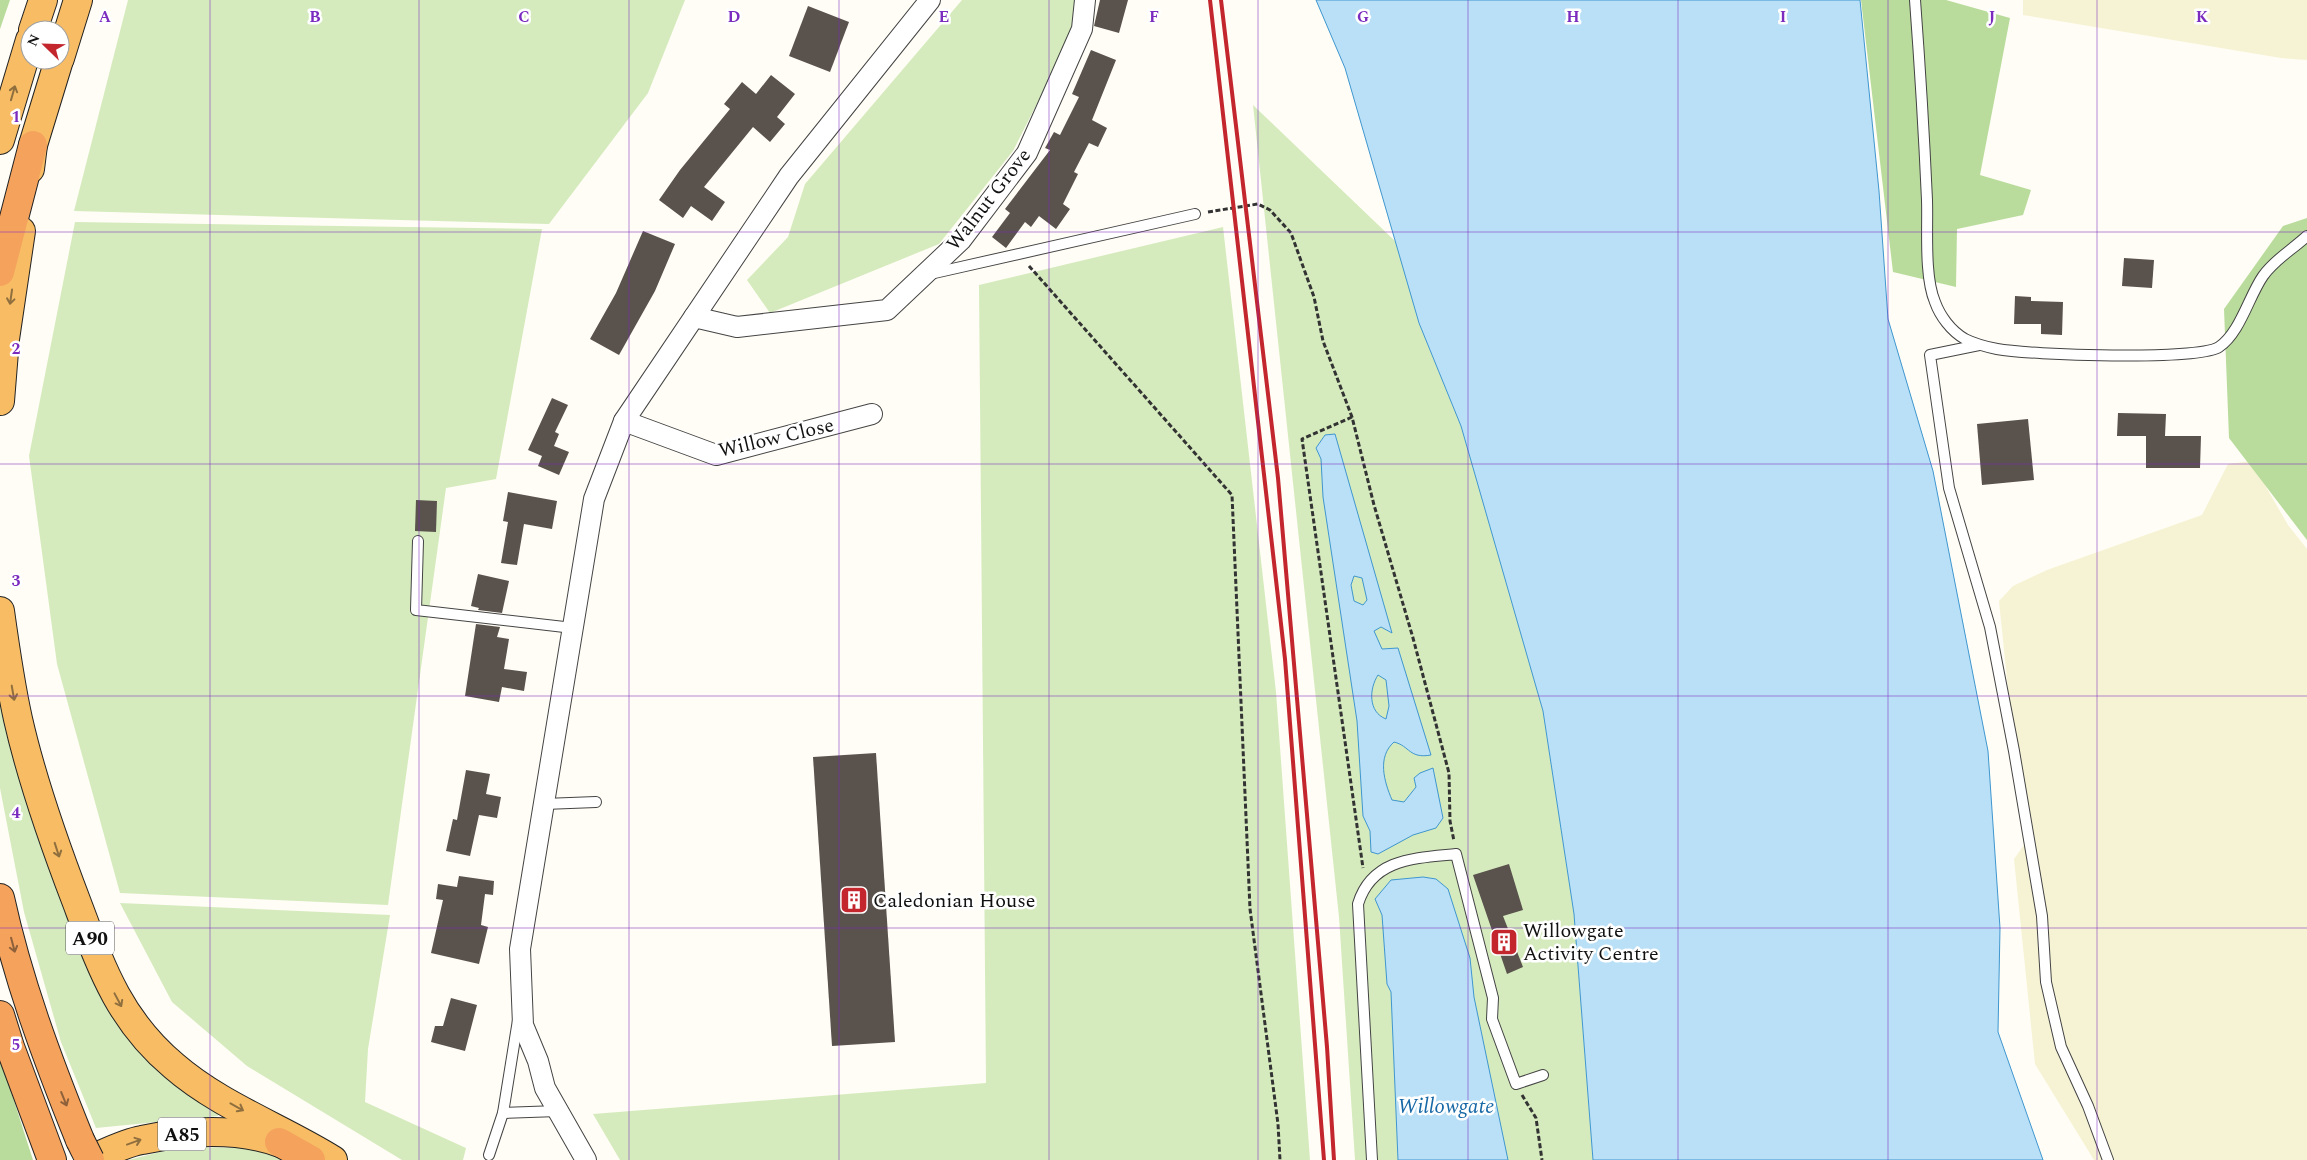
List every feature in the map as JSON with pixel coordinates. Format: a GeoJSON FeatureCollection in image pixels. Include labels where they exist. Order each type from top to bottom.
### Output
{"type":"FeatureCollection","features":[{"type":"Feature","properties":{"kind":"highway"},"geometry":{"type":"LineString","coordinates":[[36,20],[43,0]]}},
{"type":"Feature","properties":{"kind":"highway"},"geometry":{"type":"LineString","coordinates":[[70,26],[78,0]]}},
{"type":"Feature","properties":{"kind":"highway"},"geometry":{"type":"LineString","coordinates":[[0,140],[21,70]]}},
{"type":"Feature","properties":{"kind":"highway"},"geometry":{"type":"LineString","coordinates":[[0,272],[33,145],[57,70]]}},
{"type":"Feature","properties":{"kind":"highway"},"geometry":{"type":"LineString","coordinates":[[0,401],[5,338],[33,145]]}},
{"type":"Feature","properties":{"kind":"highway","name":"A90"},"geometry":{"type":"LineString","coordinates":[[0,611],[18,719],[39,793],[62,865],[105,977],[124,1011],[148,1042],[174,1067],[206,1090],[333,1160]]}},
{"type":"Feature","properties":{"kind":"highway"},"geometry":{"type":"LineString","coordinates":[[0,898],[29,1004],[49,1063],[86,1153]]}},
{"type":"Feature","properties":{"kind":"highway"},"geometry":{"type":"LineString","coordinates":[[0,1015],[50,1156]]}},
{"type":"Feature","properties":{"kind":"highway","name":"A85"},"geometry":{"type":"LineString","coordinates":[[86,1153],[141,1140],[200,1132],[229,1132],[279,1142],[322,1160]]}},
{"type":"Feature","properties":{"kind":"highway"},"geometry":{"type":"LineString","coordinates":[[279,1142],[311,1160]]}},
{"type":"Feature","properties":{"kind":"street"},"geometry":{"type":"LineString","coordinates":[[586,1160],[545,1088],[538,1061],[524,1025],[520,949],[594,499],[624,421],[694,317],[789,176],[930,0]]}},
{"type":"Feature","properties":{"kind":"street","name":"Walnut Grove"},"geometry":{"type":"LineString","coordinates":[[694,317],[737,327],[887,310],[961,240],[1027,153],[1082,29],[1085,0]]}},
{"type":"Feature","properties":{"kind":"street","name":"Willow Close"},"geometry":{"type":"LineString","coordinates":[[624,421],[716,455],[872,414]]}},
{"type":"Feature","properties":{"kind":"lane"},"geometry":{"type":"LineString","coordinates":[[1914,0],[1924,133],[1929,270],[1934,301],[1948,325],[1964,339],[1978,345],[1998,349],[2072,355],[2181,353],[2205,351],[2219,347],[2238,324],[2262,278],[2275,261],[2307,236]]}},
{"type":"Feature","properties":{"kind":"lane"},"geometry":{"type":"LineString","coordinates":[[923,276],[1195,214]]}},
{"type":"Feature","properties":{"kind":"lane"},"geometry":{"type":"LineString","coordinates":[[1978,345],[1930,355],[1949,488],[1987,618],[1995,655],[2014,751],[2042,916],[2046,982],[2061,1047],[2088,1106],[2108,1160]]}},
{"type":"Feature","properties":{"kind":"lane"},"geometry":{"type":"LineString","coordinates":[[418,542],[416,610],[573,628]]}},
{"type":"Feature","properties":{"kind":"lane"},"geometry":{"type":"LineString","coordinates":[[544,804],[596,802]]}},
{"type":"Feature","properties":{"kind":"lane"},"geometry":{"type":"LineString","coordinates":[[1372,1160],[1358,904],[1365,886],[1371,878],[1402,861],[1456,854],[1493,998],[1492,1019],[1516,1084],[1543,1075]]}},
{"type":"Feature","properties":{"kind":"lane"},"geometry":{"type":"LineString","coordinates":[[490,1156],[503,1112],[522,992]]}},
{"type":"Feature","properties":{"kind":"lane"},"geometry":{"type":"LineString","coordinates":[[503,1112],[558,1111]]}},
{"type":"Feature","properties":{"kind":"path"},"geometry":{"type":"LineString","coordinates":[[1195,214],[1258,204],[1270,210],[1290,233],[1314,297],[1323,341],[1352,417],[1449,773],[1450,821],[1456,854]]}},
{"type":"Feature","properties":{"kind":"path"},"geometry":{"type":"LineString","coordinates":[[1018,254],[1232,495],[1250,909],[1278,1124],[1280,1160]]}},
{"type":"Feature","properties":{"kind":"path"},"geometry":{"type":"LineString","coordinates":[[1352,417],[1302,438],[1365,886]]}},
{"type":"Feature","properties":{"kind":"path"},"geometry":{"type":"LineString","coordinates":[[1516,1084],[1536,1118],[1542,1160]]}},
{"type":"Feature","properties":{"kind":"shaded area"},"geometry":{"type":"Polygon","coordinates":[[[2023,0],[2307,0],[2307,60],[2281,58],[2023,15],[2023,0]]]}},
{"type":"Feature","properties":{"kind":"shaded area"},"geometry":{"type":"Polygon","coordinates":[[[2251,461],[2288,525],[2307,549],[2307,1160],[2094,1160],[2035,1064],[2014,859],[2024,845],[1999,601],[2013,586],[2047,570],[2202,515],[2228,464],[2251,461]]]}},
{"type":"Feature","properties":{"kind":"green space"},"geometry":{"type":"Polygon","coordinates":[[[0,0],[10,0],[0,29],[0,0]]]}},
{"type":"Feature","properties":{"kind":"green space"},"geometry":{"type":"Polygon","coordinates":[[[128,0],[685,0],[648,93],[549,224],[74,211],[128,0]]]}},
{"type":"Feature","properties":{"kind":"green space"},"geometry":{"type":"Polygon","coordinates":[[[962,0],[1077,0],[1069,40],[1013,151],[939,244],[770,313],[747,280],[788,237],[805,184],[962,0]]]}},
{"type":"Feature","properties":{"kind":"green space"},"geometry":{"type":"Polygon","coordinates":[[[1861,0],[1946,0],[2010,18],[1980,175],[2031,190],[2023,215],[1957,229],[1956,287],[1893,272],[1861,0]]]}},
{"type":"Feature","properties":{"kind":"green space"},"geometry":{"type":"Polygon","coordinates":[[[1253,105],[1396,242],[1419,323],[1461,426],[1543,711],[1574,914],[1593,1160],[1355,1160],[1339,917],[1253,105]]]}},
{"type":"Feature","properties":{"kind":"green space"},"geometry":{"type":"Polygon","coordinates":[[[2307,218],[2307,540],[2229,438],[2224,309],[2283,226],[2307,218]]]}},
{"type":"Feature","properties":{"kind":"green space"},"geometry":{"type":"Polygon","coordinates":[[[75,222],[542,229],[496,479],[446,488],[388,905],[120,893],[57,664],[29,456],[75,222]]]}},
{"type":"Feature","properties":{"kind":"green space"},"geometry":{"type":"Polygon","coordinates":[[[1223,227],[1276,692],[1310,1160],[620,1160],[593,1114],[986,1083],[979,285],[1223,227]]]}},
{"type":"Feature","properties":{"kind":"green space"},"geometry":{"type":"Polygon","coordinates":[[[0,654],[92,956],[216,1102],[218,1116],[96,1128],[61,1042],[24,912],[0,788],[0,654]]]}},
{"type":"Feature","properties":{"kind":"green space"},"geometry":{"type":"Polygon","coordinates":[[[120,903],[390,915],[368,1049],[365,1102],[466,1148],[463,1160],[402,1160],[247,1066],[172,1002],[120,903]]]}},
{"type":"Feature","properties":{"kind":"green space"},"geometry":{"type":"Polygon","coordinates":[[[0,1057],[33,1160],[0,1160],[0,1057]]]}},
{"type":"Feature","properties":{"kind":"green space"},"geometry":{"type":"Polygon","coordinates":[[[180,1147],[248,1148],[284,1160],[128,1160],[180,1147]]]}},
{"type":"Feature","properties":{"kind":"water"},"geometry":{"type":"Polygon","coordinates":[[[1316,0],[1860,0],[1879,191],[1888,319],[1933,471],[1988,751],[2000,928],[1998,1032],[2043,1160],[1593,1160],[1574,914],[1543,711],[1461,426],[1419,323],[1345,68],[1316,0]]]}},
{"type":"Feature","properties":{"kind":"water"},"geometry":{"type":"Polygon","coordinates":[[[1335,434],[1392,633],[1381,627],[1374,631],[1382,649],[1398,648],[1431,755],[1414,754],[1394,742],[1385,755],[1384,770],[1387,785],[1392,800],[1404,802],[1416,787],[1414,778],[1420,773],[1433,768],[1443,818],[1436,828],[1413,835],[1378,854],[1371,852],[1370,831],[1363,816],[1357,721],[1323,497],[1321,459],[1316,448],[1325,435],[1335,434]],[[1354,576],[1351,585],[1354,601],[1363,605],[1367,600],[1362,578],[1354,576]],[[1378,675],[1372,693],[1373,706],[1380,716],[1386,719],[1389,706],[1386,680],[1378,675]]]}},
{"type":"Feature","properties":{"kind":"water","name":"Willowgate"},"geometry":{"type":"Polygon","coordinates":[[[1423,877],[1436,879],[1448,889],[1470,958],[1474,997],[1508,1160],[1398,1160],[1391,992],[1387,984],[1382,915],[1375,899],[1391,880],[1423,877]]]}},
{"type":"Feature","properties":{"kind":"building"},"geometry":{"type":"Polygon","coordinates":[[[1100,0],[1128,0],[1119,33],[1094,26],[1100,0]]]}},
{"type":"Feature","properties":{"kind":"building"},"geometry":{"type":"Polygon","coordinates":[[[808,6],[849,22],[830,72],[789,56],[808,6]]]}},
{"type":"Feature","properties":{"kind":"building"},"geometry":{"type":"Polygon","coordinates":[[[1091,50],[1116,60],[1092,120],[1107,128],[1098,147],[1089,143],[1074,172],[1078,174],[1063,204],[1070,209],[1056,229],[1039,216],[1031,227],[1025,222],[1006,248],[992,237],[1010,213],[1005,209],[1050,150],[1045,148],[1054,132],[1060,135],[1079,97],[1072,94],[1091,50]]]}},
{"type":"Feature","properties":{"kind":"building"},"geometry":{"type":"Polygon","coordinates":[[[771,75],[795,94],[777,117],[785,124],[770,142],[753,127],[704,187],[725,202],[712,221],[691,206],[683,218],[659,200],[680,170],[730,109],[724,104],[742,82],[756,94],[771,75]]]}},
{"type":"Feature","properties":{"kind":"building"},"geometry":{"type":"Polygon","coordinates":[[[643,231],[675,244],[655,291],[619,355],[590,339],[616,293],[643,231]]]}},
{"type":"Feature","properties":{"kind":"building"},"geometry":{"type":"Polygon","coordinates":[[[2124,258],[2154,260],[2152,288],[2122,286],[2124,258]]]}},
{"type":"Feature","properties":{"kind":"building"},"geometry":{"type":"Polygon","coordinates":[[[2015,296],[2031,297],[2031,301],[2063,302],[2062,335],[2041,334],[2041,324],[2014,324],[2015,296]]]}},
{"type":"Feature","properties":{"kind":"building"},"geometry":{"type":"Polygon","coordinates":[[[552,398],[568,405],[555,432],[559,434],[554,446],[569,452],[559,475],[538,466],[542,456],[528,450],[552,398]]]}},
{"type":"Feature","properties":{"kind":"building"},"geometry":{"type":"Polygon","coordinates":[[[2118,413],[2166,414],[2165,436],[2201,436],[2200,468],[2146,468],[2146,436],[2117,436],[2118,413]]]}},
{"type":"Feature","properties":{"kind":"building"},"geometry":{"type":"Polygon","coordinates":[[[2028,419],[2034,480],[1982,485],[1977,424],[2028,419]]]}},
{"type":"Feature","properties":{"kind":"building"},"geometry":{"type":"Polygon","coordinates":[[[508,492],[557,501],[552,529],[524,524],[517,565],[501,563],[508,522],[503,521],[508,492]]]}},
{"type":"Feature","properties":{"kind":"building"},"geometry":{"type":"Polygon","coordinates":[[[416,500],[437,501],[436,532],[415,531],[416,500]]]}},
{"type":"Feature","properties":{"kind":"building"},"geometry":{"type":"Polygon","coordinates":[[[478,574],[509,581],[502,613],[478,610],[479,608],[471,606],[478,574]]]}},
{"type":"Feature","properties":{"kind":"building"},"geometry":{"type":"Polygon","coordinates":[[[476,624],[500,627],[497,637],[509,639],[504,669],[527,672],[524,691],[502,687],[499,702],[465,696],[476,624]]]}},
{"type":"Feature","properties":{"kind":"building","name":"Caledonian House"},"geometry":{"type":"Polygon","coordinates":[[[876,753],[895,1042],[832,1046],[813,757],[876,753]]]}},
{"type":"Feature","properties":{"kind":"building"},"geometry":{"type":"Polygon","coordinates":[[[466,770],[490,774],[486,794],[501,797],[497,818],[479,815],[470,856],[446,851],[453,819],[457,820],[466,770]]]}},
{"type":"Feature","properties":{"kind":"building","name":"Willowgate Activity Centre"},"geometry":{"type":"Polygon","coordinates":[[[1509,864],[1523,910],[1503,916],[1523,967],[1507,974],[1473,875],[1509,864]]]}},
{"type":"Feature","properties":{"kind":"building"},"geometry":{"type":"Polygon","coordinates":[[[459,876],[494,881],[493,895],[485,894],[481,925],[488,927],[479,964],[431,953],[443,900],[436,899],[438,884],[457,887],[459,876]]]}},
{"type":"Feature","properties":{"kind":"building"},"geometry":{"type":"Polygon","coordinates":[[[451,998],[477,1005],[465,1051],[431,1042],[435,1026],[443,1026],[451,998]]]}},
{"type":"Feature","properties":{"kind":"railway"},"geometry":{"type":"LineString","coordinates":[[1210,0],[1285,659],[1324,1160]]}},
{"type":"Feature","properties":{"kind":"railway"},"geometry":{"type":"LineString","coordinates":[[1221,0],[1278,478],[1327,1047],[1334,1160]]}},
{"type":"Feature","properties":{"kind":"place","name":"Caledonian House"},"geometry":{"type":"Point","coordinates":[854,900]}},
{"type":"Feature","properties":{"kind":"place","name":"Willowgate Activity Centre"},"geometry":{"type":"Point","coordinates":[1504,942]}}]}
